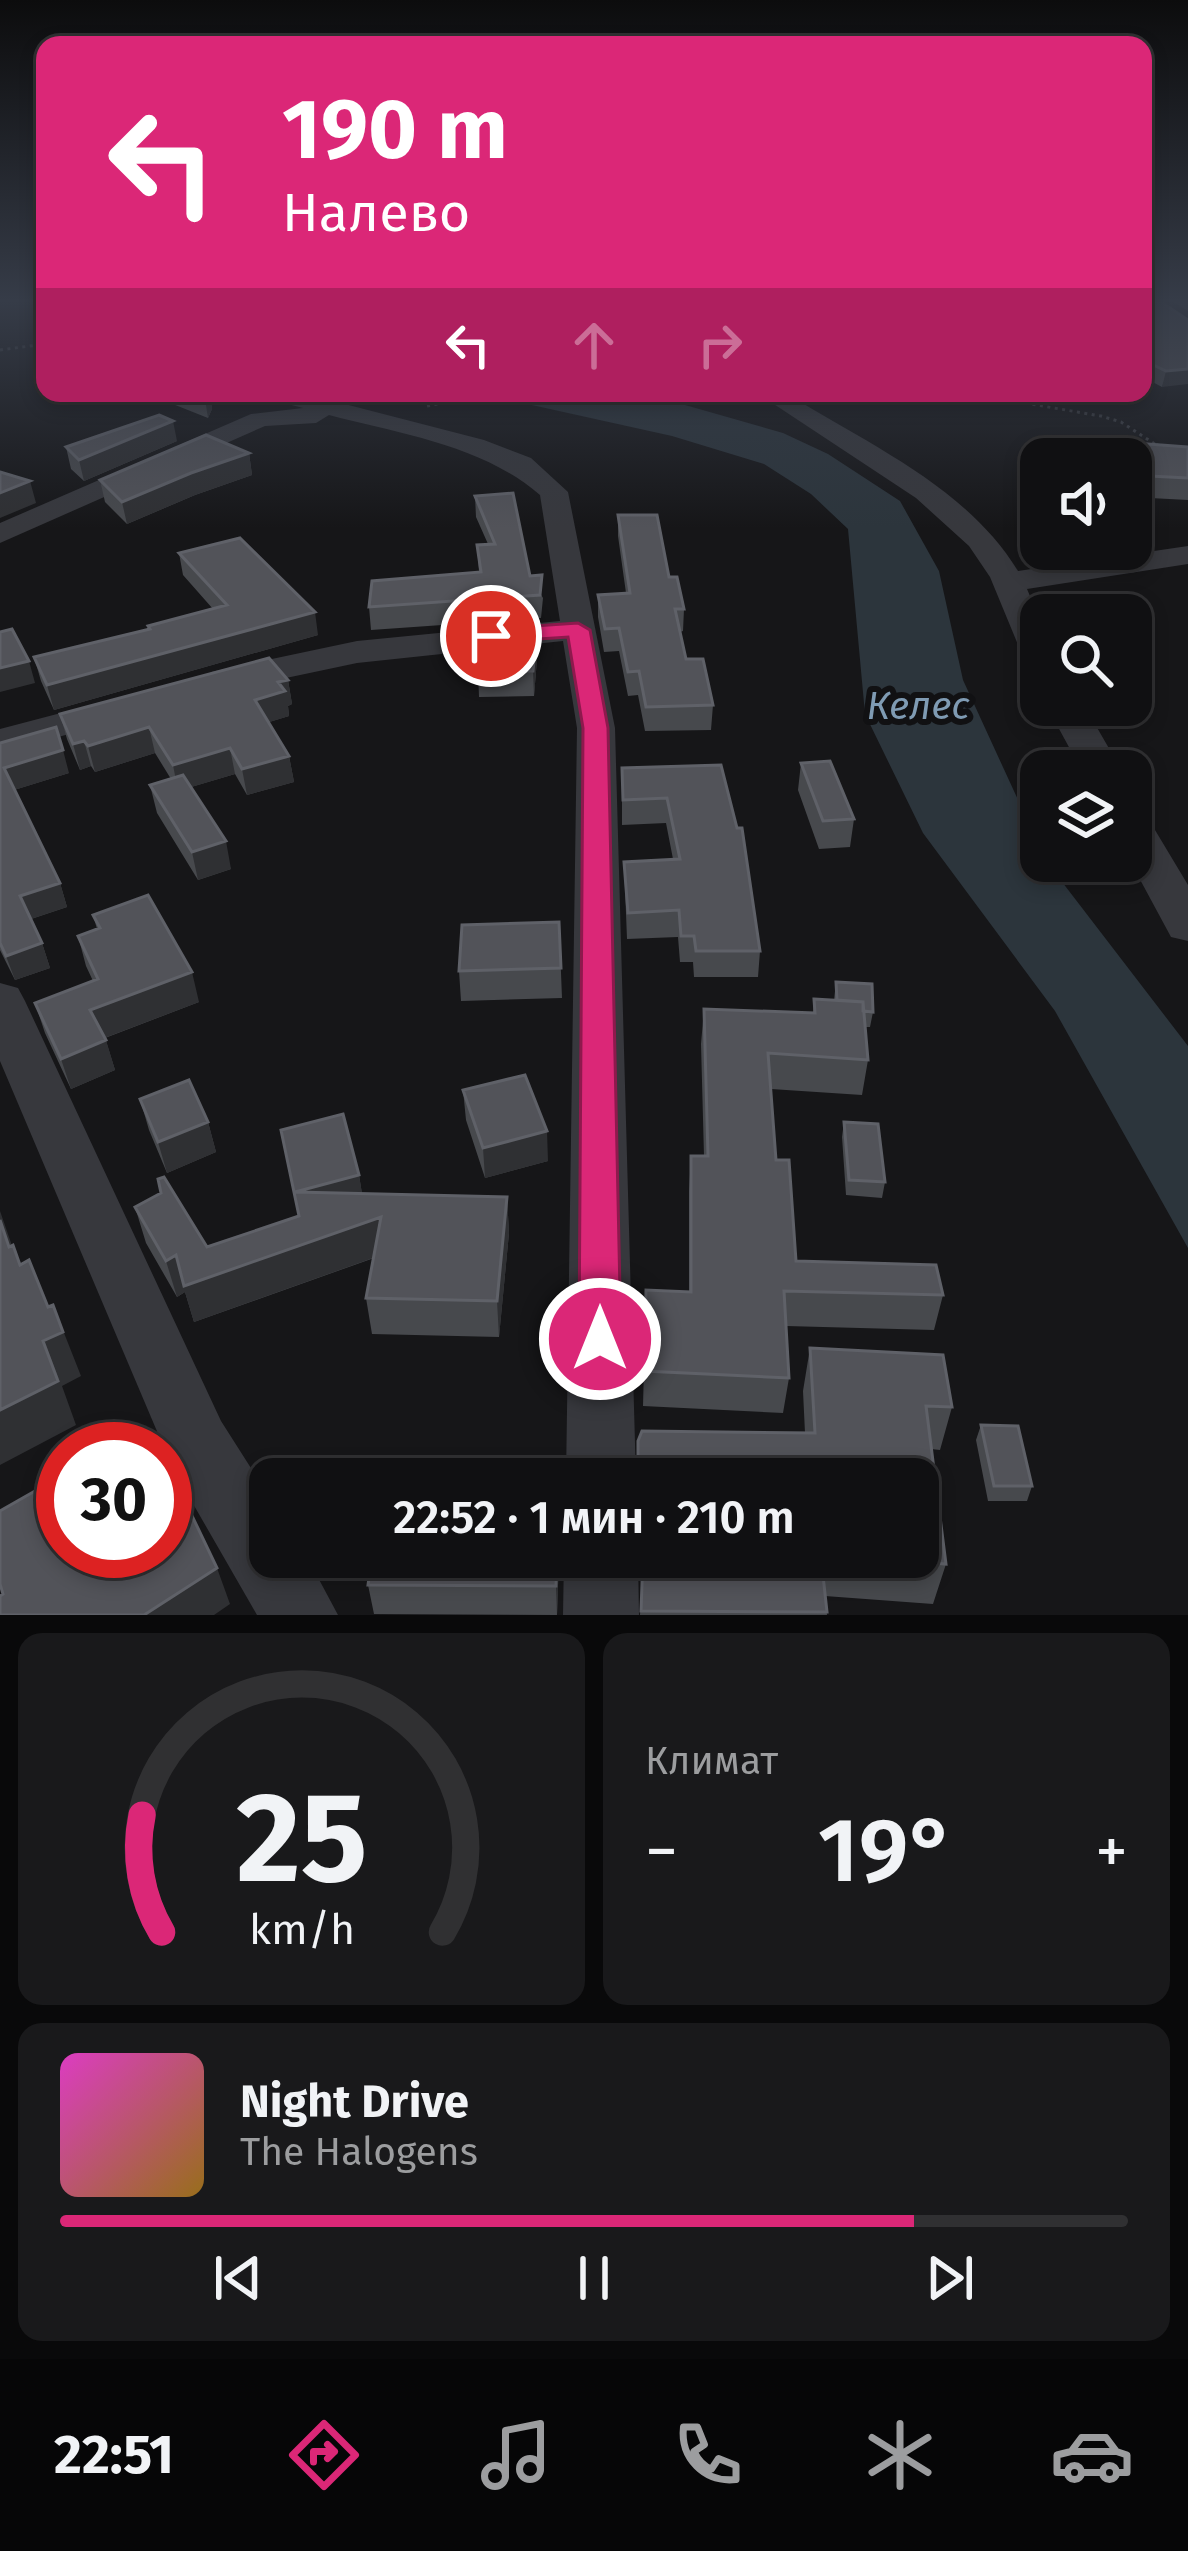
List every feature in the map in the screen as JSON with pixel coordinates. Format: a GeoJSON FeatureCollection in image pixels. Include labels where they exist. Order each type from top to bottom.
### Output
{"type":"FeatureCollection","features":[{"type":"Feature","properties":{"kind":"street"},"geometry":{"type":"LineString","coordinates":[[0,534],[271,402],[347,413],[475,446],[521,464],[554,492],[596,728],[601,1458]]}},
{"type":"Feature","properties":{"kind":"street"},"geometry":{"type":"LineString","coordinates":[[784,402],[854,444],[965,524],[1007,582],[1020,612]]}},
{"type":"Feature","properties":{"kind":"street"},"geometry":{"type":"LineString","coordinates":[[1007,582],[1188,555]]}},
{"type":"Feature","properties":{"kind":"street"},"geometry":{"type":"LineString","coordinates":[[0,741],[318,655],[404,642],[578,630]]}},
{"type":"Feature","properties":{"kind":"street"},"geometry":{"type":"LineString","coordinates":[[1152,849],[1173,874],[1188,926]]}},
{"type":"Feature","properties":{"kind":"street"},"geometry":{"type":"LineString","coordinates":[[0,1000],[197,1444],[300,1615]]}},
{"type":"Feature","properties":{"kind":"street"},"geometry":{"type":"LineString","coordinates":[[601,1578],[601,1615]]}},
{"type":"Feature","properties":{"kind":"path"},"geometry":{"type":"LineString","coordinates":[[1019,402],[1120,422],[1170,454]]}},
{"type":"Feature","properties":{"kind":"water","name":"Келес"},"geometry":{"type":"Polygon","coordinates":[[[518,402],[674,402],[783,433],[828,454],[900,501],[939,571],[963,680],[1020,804],[1020,882],[1062,882],[1188,1046],[1188,1248],[1055,1011],[923,833],[865,714],[848,529],[811,494],[764,464],[672,436],[518,402]]]}},
{"type":"Feature","properties":{"kind":"building"},"geometry":{"type":"Polygon","coordinates":[[[159,415],[173,421],[79,460],[66,447],[159,415]]]}},
{"type":"Feature","properties":{"kind":"building"},"geometry":{"type":"Polygon","coordinates":[[[206,435],[249,453],[122,502],[100,480],[206,435]]]}},
{"type":"Feature","properties":{"kind":"building"},"geometry":{"type":"Polygon","coordinates":[[[1152,444],[1188,447],[1188,478],[1152,476],[1152,444]]]}},
{"type":"Feature","properties":{"kind":"building"},"geometry":{"type":"Polygon","coordinates":[[[0,472],[30,481],[0,493],[0,472]]]}},
{"type":"Feature","properties":{"kind":"building"},"geometry":{"type":"Polygon","coordinates":[[[513,493],[530,576],[542,575],[540,595],[369,607],[372,581],[481,572],[477,545],[495,544],[475,496],[513,493]]]}},
{"type":"Feature","properties":{"kind":"building"},"geometry":{"type":"Polygon","coordinates":[[[618,515],[657,515],[669,577],[677,577],[684,609],[675,609],[686,659],[703,659],[713,705],[646,707],[639,671],[628,672],[619,628],[605,629],[598,595],[630,593],[618,515]]]}},
{"type":"Feature","properties":{"kind":"building"},"geometry":{"type":"Polygon","coordinates":[[[240,538],[315,612],[47,685],[34,657],[227,605],[179,553],[240,538]]]}},
{"type":"Feature","properties":{"kind":"building"},"geometry":{"type":"Polygon","coordinates":[[[538,622],[533,671],[478,671],[485,626],[538,622]]]}},
{"type":"Feature","properties":{"kind":"building"},"geometry":{"type":"Polygon","coordinates":[[[12,629],[29,661],[0,668],[0,632],[12,629]]]}},
{"type":"Feature","properties":{"kind":"building"},"geometry":{"type":"Polygon","coordinates":[[[269,658],[288,680],[278,682],[285,691],[255,700],[289,756],[242,769],[230,748],[173,765],[149,727],[88,746],[84,741],[73,744],[60,714],[269,658]]]}},
{"type":"Feature","properties":{"kind":"building"},"geometry":{"type":"Polygon","coordinates":[[[56,727],[63,750],[4,768],[60,883],[20,896],[42,943],[6,956],[0,943],[0,743],[56,727]]]}},
{"type":"Feature","properties":{"kind":"building"},"geometry":{"type":"Polygon","coordinates":[[[830,761],[854,819],[823,821],[801,763],[830,761]]]}},
{"type":"Feature","properties":{"kind":"building"},"geometry":{"type":"Polygon","coordinates":[[[721,765],[737,828],[742,828],[760,951],[696,951],[694,936],[681,936],[679,910],[628,913],[624,862],[680,859],[667,798],[623,800],[622,768],[721,765]]]}},
{"type":"Feature","properties":{"kind":"building"},"geometry":{"type":"Polygon","coordinates":[[[183,775],[226,841],[192,852],[150,785],[183,775]]]}},
{"type":"Feature","properties":{"kind":"building"},"geometry":{"type":"Polygon","coordinates":[[[148,895],[192,972],[90,1010],[106,1040],[61,1059],[35,1003],[98,979],[78,936],[100,928],[93,915],[148,895]]]}},
{"type":"Feature","properties":{"kind":"building"},"geometry":{"type":"Polygon","coordinates":[[[559,922],[561,968],[459,971],[462,925],[559,922]]]}},
{"type":"Feature","properties":{"kind":"building"},"geometry":{"type":"Polygon","coordinates":[[[836,982],[872,984],[873,1012],[863,1011],[863,1002],[837,1000],[836,982]]]}},
{"type":"Feature","properties":{"kind":"building"},"geometry":{"type":"Polygon","coordinates":[[[814,999],[863,1002],[868,1060],[768,1053],[776,1160],[789,1160],[796,1261],[936,1265],[943,1295],[784,1291],[789,1378],[644,1371],[646,1290],[691,1292],[691,1156],[708,1156],[704,1009],[815,1013],[814,999]]]}},
{"type":"Feature","properties":{"kind":"building"},"geometry":{"type":"Polygon","coordinates":[[[525,1075],[547,1131],[483,1148],[463,1090],[525,1075]]]}},
{"type":"Feature","properties":{"kind":"building"},"geometry":{"type":"Polygon","coordinates":[[[189,1080],[208,1122],[158,1142],[140,1099],[189,1080]]]}},
{"type":"Feature","properties":{"kind":"building"},"geometry":{"type":"Polygon","coordinates":[[[343,1114],[359,1175],[295,1192],[507,1197],[497,1301],[366,1298],[381,1217],[184,1286],[176,1255],[166,1261],[135,1207],[161,1193],[158,1179],[164,1177],[207,1247],[299,1216],[281,1130],[343,1114]]]}},
{"type":"Feature","properties":{"kind":"building"},"geometry":{"type":"Polygon","coordinates":[[[844,1122],[878,1124],[885,1182],[849,1180],[844,1122]]]}},
{"type":"Feature","properties":{"kind":"building"},"geometry":{"type":"Polygon","coordinates":[[[0,1220],[20,1265],[29,1260],[63,1332],[43,1341],[58,1381],[0,1410],[0,1220]]]}},
{"type":"Feature","properties":{"kind":"building"},"geometry":{"type":"Polygon","coordinates":[[[810,1348],[943,1355],[952,1407],[926,1406],[933,1458],[638,1458],[642,1431],[815,1433],[810,1348]]]}},
{"type":"Feature","properties":{"kind":"building"},"geometry":{"type":"Polygon","coordinates":[[[981,1425],[1018,1426],[1032,1486],[994,1486],[981,1425]]]}},
{"type":"Feature","properties":{"kind":"building"},"geometry":{"type":"Polygon","coordinates":[[[36,1490],[36,1578],[192,1578],[192,1516],[217,1568],[144,1615],[0,1615],[0,1511],[36,1490]]]}},
{"type":"Feature","properties":{"kind":"building"},"geometry":{"type":"Polygon","coordinates":[[[939,1509],[946,1564],[939,1563],[939,1509]]]}},
{"type":"Feature","properties":{"kind":"building"},"geometry":{"type":"Polygon","coordinates":[[[369,1578],[556,1578],[556,1586],[368,1585],[369,1578]]]}},
{"type":"Feature","properties":{"kind":"building"},"geometry":{"type":"Polygon","coordinates":[[[642,1578],[823,1578],[827,1612],[641,1611],[642,1578]]]}},
{"type":"Feature","properties":{"kind":"route"},"geometry":{"type":"LineString","coordinates":[[491,636],[578,630],[596,728],[600,1339]]}}]}
